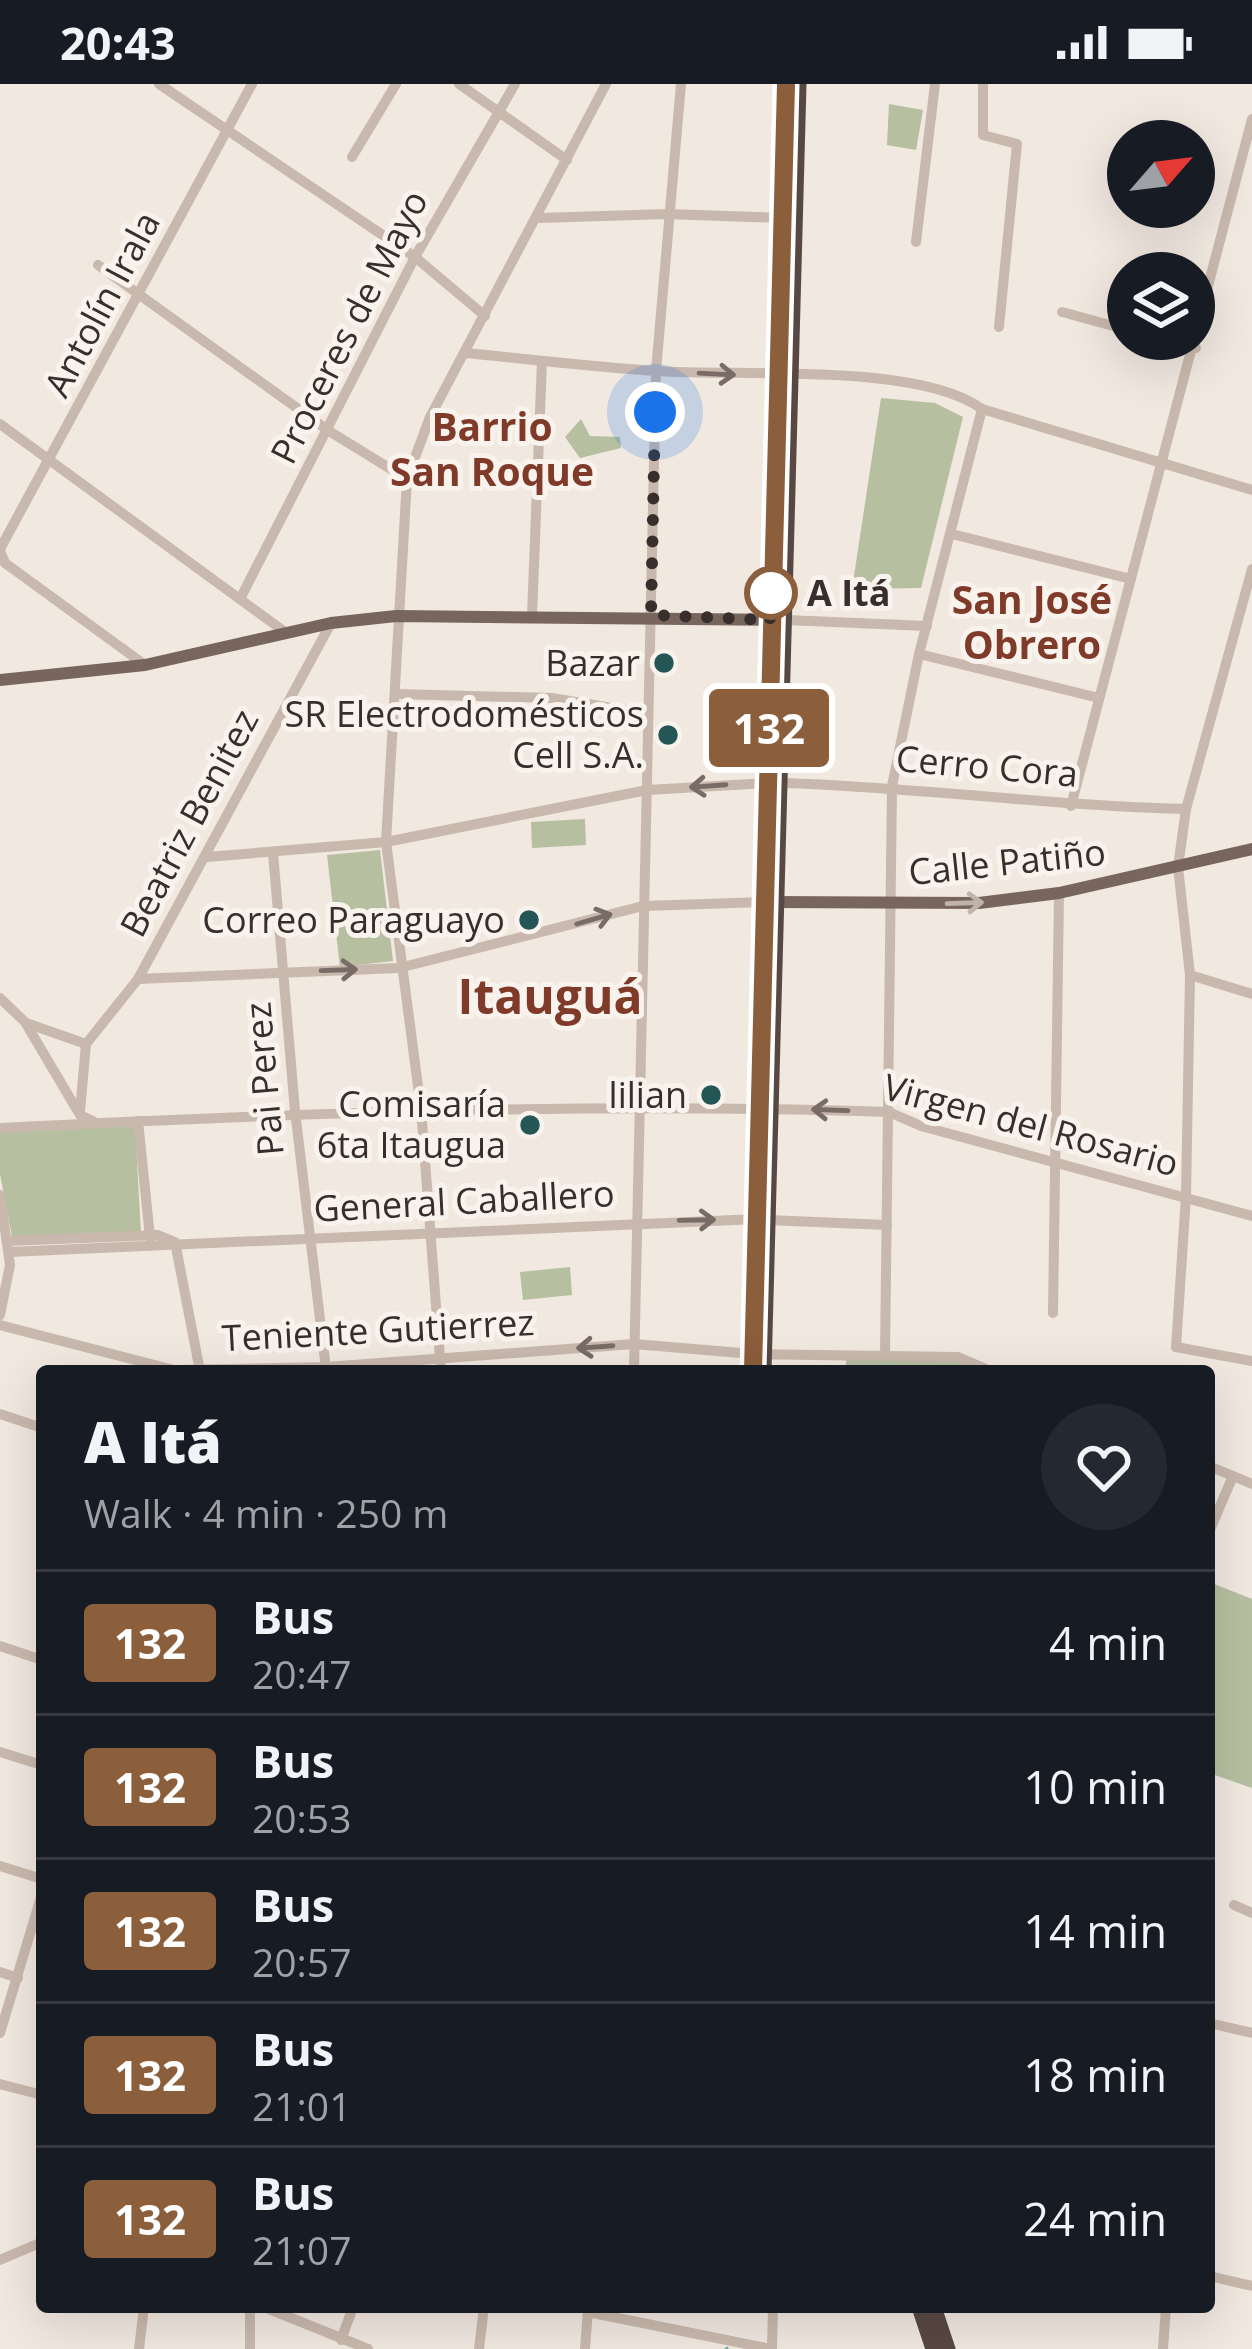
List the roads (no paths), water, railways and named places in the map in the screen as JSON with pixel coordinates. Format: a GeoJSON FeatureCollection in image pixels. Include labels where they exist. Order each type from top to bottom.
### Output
{"type":"FeatureCollection","features":[{"type":"Feature","properties":{"kind":"highway"},"geometry":{"type":"LineString","coordinates":[[785,84],[786,377]]}},
{"type":"Feature","properties":{"kind":"highway"},"geometry":{"type":"LineString","coordinates":[[759,1363],[778,620],[799,84]]}},
{"type":"Feature","properties":{"kind":"highway"},"geometry":{"type":"LineString","coordinates":[[921,2313],[933,2349]]}},
{"type":"Feature","properties":{"kind":"highway"},"geometry":{"type":"LineString","coordinates":[[936,2313],[948,2349]]}},
{"type":"Feature","properties":{"kind":"main road"},"geometry":{"type":"LineString","coordinates":[[0,680],[145,665],[331,622],[396,616],[651,615],[778,620]]}},
{"type":"Feature","properties":{"kind":"main road","name":"Calle Patiño"},"geometry":{"type":"LineString","coordinates":[[771,902],[980,903],[1060,893],[1252,849]]}},
{"type":"Feature","properties":{"kind":"street"},"geometry":{"type":"LineString","coordinates":[[159,84],[415,257],[485,316]]}},
{"type":"Feature","properties":{"kind":"street","name":"Antolín Irala"},"geometry":{"type":"LineString","coordinates":[[0,553],[252,84]]}},
{"type":"Feature","properties":{"kind":"street"},"geometry":{"type":"LineString","coordinates":[[352,157],[396,84]]}},
{"type":"Feature","properties":{"kind":"street"},"geometry":{"type":"LineString","coordinates":[[459,84],[567,160]]}},
{"type":"Feature","properties":{"kind":"street","name":"Proceres de Mayo"},"geometry":{"type":"LineString","coordinates":[[240,599],[415,257],[515,84]]}},
{"type":"Feature","properties":{"kind":"street"},"geometry":{"type":"LineString","coordinates":[[441,1365],[421,1109],[386,842],[407,479],[430,418],[540,218],[606,84]]}},
{"type":"Feature","properties":{"kind":"street"},"geometry":{"type":"LineString","coordinates":[[634,1365],[656,371],[681,84]]}},
{"type":"Feature","properties":{"kind":"street"},"geometry":{"type":"LineString","coordinates":[[916,242],[935,84]]}},
{"type":"Feature","properties":{"kind":"street"},"geometry":{"type":"LineString","coordinates":[[983,84],[983,135],[1017,144],[999,326]]}},
{"type":"Feature","properties":{"kind":"street"},"geometry":{"type":"LineString","coordinates":[[1215,270],[1252,119]]}},
{"type":"Feature","properties":{"kind":"street"},"geometry":{"type":"LineString","coordinates":[[540,218],[667,214],[782,218]]}},
{"type":"Feature","properties":{"kind":"street"},"geometry":{"type":"LineString","coordinates":[[98,265],[329,431],[407,479]]}},
{"type":"Feature","properties":{"kind":"street"},"geometry":{"type":"LineString","coordinates":[[1062,312],[1107,324]]}},
{"type":"Feature","properties":{"kind":"street"},"geometry":{"type":"LineString","coordinates":[[465,352],[656,371],[897,382],[962,395],[982,409],[1252,490]]}},
{"type":"Feature","properties":{"kind":"street"},"geometry":{"type":"LineString","coordinates":[[1070,806],[1193,360]]}},
{"type":"Feature","properties":{"kind":"street"},"geometry":{"type":"LineString","coordinates":[[532,616],[542,361]]}},
{"type":"Feature","properties":{"kind":"street"},"geometry":{"type":"LineString","coordinates":[[885,1354],[892,786],[919,654],[982,409]]}},
{"type":"Feature","properties":{"kind":"street"},"geometry":{"type":"LineString","coordinates":[[0,424],[285,632]]}},
{"type":"Feature","properties":{"kind":"street"},"geometry":{"type":"LineString","coordinates":[[952,534],[1131,579]]}},
{"type":"Feature","properties":{"kind":"street"},"geometry":{"type":"LineString","coordinates":[[0,553],[145,665]]}},
{"type":"Feature","properties":{"kind":"street"},"geometry":{"type":"LineString","coordinates":[[1252,569],[1186,809],[1178,866],[1190,975],[1186,1196],[1176,1346],[1252,1361]]}},
{"type":"Feature","properties":{"kind":"street"},"geometry":{"type":"LineString","coordinates":[[778,620],[927,626]]}},
{"type":"Feature","properties":{"kind":"street","name":"Beatriz Benitez"},"geometry":{"type":"LineString","coordinates":[[86,1044],[138,979],[331,622]]}},
{"type":"Feature","properties":{"kind":"street"},"geometry":{"type":"LineString","coordinates":[[919,654],[1099,698]]}},
{"type":"Feature","properties":{"kind":"street"},"geometry":{"type":"LineString","coordinates":[[396,694],[552,698],[647,714]]}},
{"type":"Feature","properties":{"kind":"street","name":"Cerro Cora"},"geometry":{"type":"LineString","coordinates":[[207,857],[386,842],[647,790],[776,783],[892,786],[1070,806],[1186,809]]}},
{"type":"Feature","properties":{"kind":"street","name":"Pai Perez"},"geometry":{"type":"LineString","coordinates":[[273,853],[295,1111],[327,1365]]}},
{"type":"Feature","properties":{"kind":"street"},"geometry":{"type":"LineString","coordinates":[[1053,1312],[1060,893]]}},
{"type":"Feature","properties":{"kind":"street"},"geometry":{"type":"LineString","coordinates":[[138,979],[399,968],[643,905],[771,902]]}},
{"type":"Feature","properties":{"kind":"street"},"geometry":{"type":"LineString","coordinates":[[1190,975],[1252,994]]}},
{"type":"Feature","properties":{"kind":"street"},"geometry":{"type":"LineString","coordinates":[[0,998],[25,1022],[80,1114],[96,1123]]}},
{"type":"Feature","properties":{"kind":"street"},"geometry":{"type":"LineString","coordinates":[[25,1022],[86,1044],[80,1114]]}},
{"type":"Feature","properties":{"kind":"street","name":"Virgen del Rosario"},"geometry":{"type":"LineString","coordinates":[[0,1128],[295,1111],[640,1105],[889,1112],[921,1126],[1252,1216]]}},
{"type":"Feature","properties":{"kind":"street"},"geometry":{"type":"LineString","coordinates":[[141,1121],[154,1240]]}},
{"type":"Feature","properties":{"kind":"street"},"geometry":{"type":"LineString","coordinates":[[0,1195],[8,1246],[0,1315]]}},
{"type":"Feature","properties":{"kind":"street","name":"General Caballero"},"geometry":{"type":"LineString","coordinates":[[8,1246],[312,1241],[638,1221],[762,1219],[886,1225]]}},
{"type":"Feature","properties":{"kind":"street"},"geometry":{"type":"LineString","coordinates":[[175,1242],[199,1365]]}},
{"type":"Feature","properties":{"kind":"street","name":"Teniente Gutierrez"},"geometry":{"type":"LineString","coordinates":[[0,1325],[139,1365]]}},
{"type":"Feature","properties":{"kind":"street","name":"Teniente Gutierrez"},"geometry":{"type":"LineString","coordinates":[[441,1365],[634,1344],[759,1363],[885,1354],[958,1357],[977,1365]]}},
{"type":"Feature","properties":{"kind":"street"},"geometry":{"type":"LineString","coordinates":[[0,1414],[36,1426]]}},
{"type":"Feature","properties":{"kind":"street"},"geometry":{"type":"LineString","coordinates":[[1215,1469],[1252,1484]]}},
{"type":"Feature","properties":{"kind":"street"},"geometry":{"type":"LineString","coordinates":[[1215,1517],[1232,1476]]}},
{"type":"Feature","properties":{"kind":"street"},"geometry":{"type":"LineString","coordinates":[[0,1646],[36,1658]]}},
{"type":"Feature","properties":{"kind":"street"},"geometry":{"type":"LineString","coordinates":[[0,1752],[36,1764]]}},
{"type":"Feature","properties":{"kind":"street"},"geometry":{"type":"LineString","coordinates":[[0,1866],[36,1878]]}},
{"type":"Feature","properties":{"kind":"street"},"geometry":{"type":"LineString","coordinates":[[1234,1905],[1252,1912]]}},
{"type":"Feature","properties":{"kind":"street"},"geometry":{"type":"LineString","coordinates":[[0,2033],[36,1915]]}},
{"type":"Feature","properties":{"kind":"street"},"geometry":{"type":"LineString","coordinates":[[0,1972],[18,1978]]}},
{"type":"Feature","properties":{"kind":"street"},"geometry":{"type":"LineString","coordinates":[[1215,2025],[1252,2032]]}},
{"type":"Feature","properties":{"kind":"street"},"geometry":{"type":"LineString","coordinates":[[0,2084],[36,2093]]}},
{"type":"Feature","properties":{"kind":"street"},"geometry":{"type":"LineString","coordinates":[[0,2260],[36,2245]]}},
{"type":"Feature","properties":{"kind":"street"},"geometry":{"type":"LineString","coordinates":[[1215,2277],[1252,2286]]}},
{"type":"Feature","properties":{"kind":"street"},"geometry":{"type":"LineString","coordinates":[[139,2349],[143,2313]]}},
{"type":"Feature","properties":{"kind":"street"},"geometry":{"type":"LineString","coordinates":[[250,2313],[250,2349]]}},
{"type":"Feature","properties":{"kind":"street"},"geometry":{"type":"LineString","coordinates":[[278,2313],[368,2349]]}},
{"type":"Feature","properties":{"kind":"street"},"geometry":{"type":"LineString","coordinates":[[341,2340],[351,2313]]}},
{"type":"Feature","properties":{"kind":"street"},"geometry":{"type":"LineString","coordinates":[[478,2349],[483,2313]]}},
{"type":"Feature","properties":{"kind":"street"},"geometry":{"type":"LineString","coordinates":[[585,2349],[588,2313]]}},
{"type":"Feature","properties":{"kind":"street"},"geometry":{"type":"LineString","coordinates":[[606,2313],[771,2349],[773,2313]]}},
{"type":"Feature","properties":{"kind":"street"},"geometry":{"type":"LineString","coordinates":[[1163,2349],[1166,2313]]}},
{"type":"Feature","properties":{"kind":"place","name":"A Itá"},"geometry":{"type":"Point","coordinates":[771,593]}},
{"type":"Feature","properties":{"kind":"place","name":"Bazar"},"geometry":{"type":"Point","coordinates":[664,663]}},
{"type":"Feature","properties":{"kind":"place","name":"SR Electrodomésticos Cell S.A."},"geometry":{"type":"Point","coordinates":[668,735]}},
{"type":"Feature","properties":{"kind":"place","name":"Correo Paraguayo"},"geometry":{"type":"Point","coordinates":[529,920]}},
{"type":"Feature","properties":{"kind":"place","name":"lilian"},"geometry":{"type":"Point","coordinates":[711,1095]}},
{"type":"Feature","properties":{"kind":"place","name":"Comisaría 6ta Itaugua"},"geometry":{"type":"Point","coordinates":[530,1125]}},
{"type":"Feature","properties":{"kind":"district","name":"Barrio San Roque"},"geometry":{"type":"Point","coordinates":[492,450]}},
{"type":"Feature","properties":{"kind":"district","name":"San José Obrero"},"geometry":{"type":"Point","coordinates":[1032,622]}},
{"type":"Feature","properties":{"kind":"district","name":"Itauguá"},"geometry":{"type":"Point","coordinates":[550,997]}}]}
